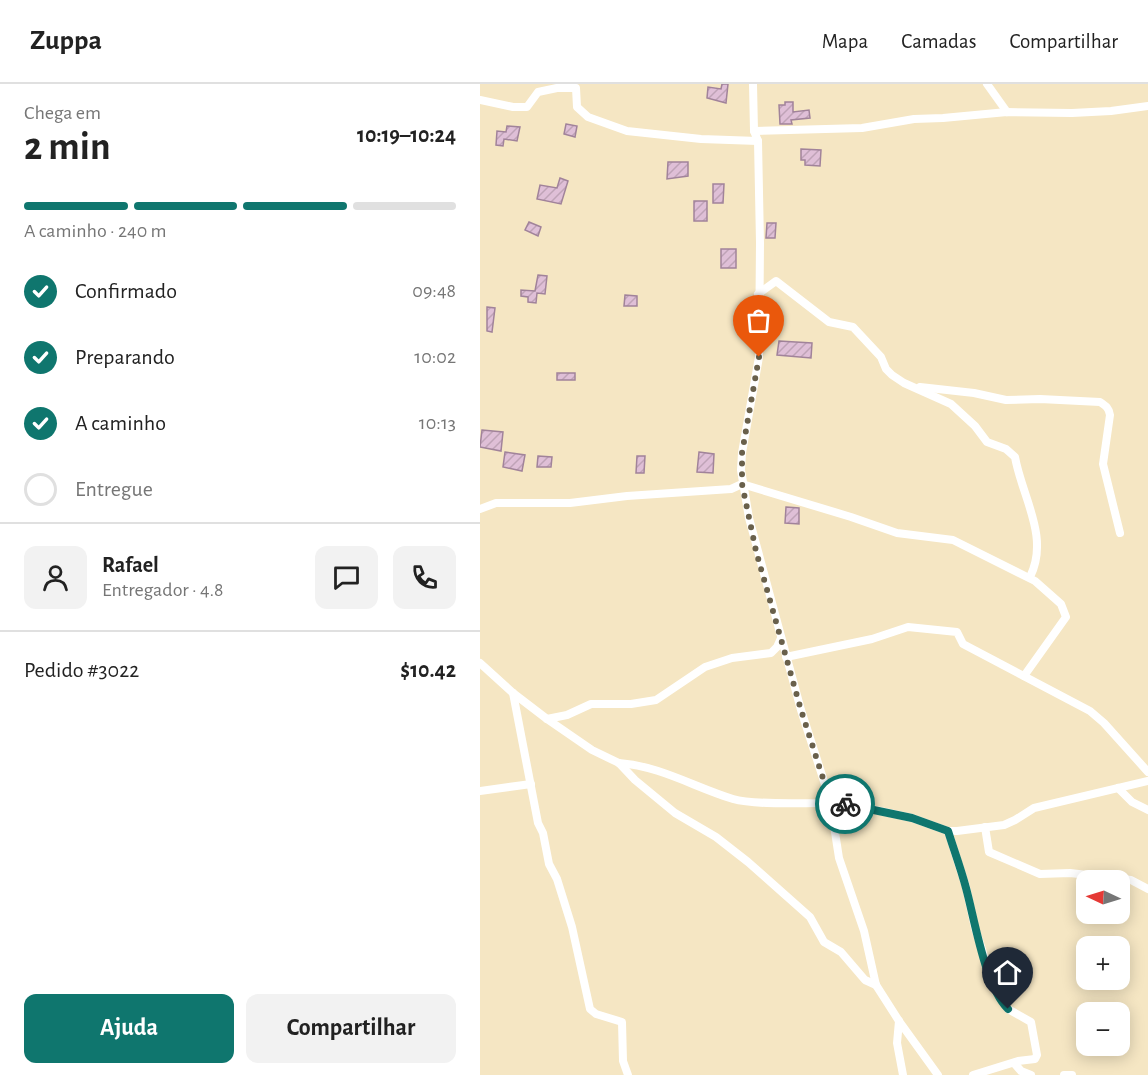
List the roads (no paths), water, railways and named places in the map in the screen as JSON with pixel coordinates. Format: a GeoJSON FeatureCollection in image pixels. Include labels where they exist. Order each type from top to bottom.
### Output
{"type":"FeatureCollection","features":[{"type":"Feature","properties":{"kind":"street"},"geometry":{"type":"LineString","coordinates":[[753,84],[754,131],[758,141],[759,357],[742,453],[742,484],[756,551],[830,800],[839,858],[864,931],[876,985],[938,1075]]}},
{"type":"Feature","properties":{"kind":"street"},"geometry":{"type":"LineString","coordinates":[[987,84],[1007,112]]}},
{"type":"Feature","properties":{"kind":"street"},"geometry":{"type":"LineString","coordinates":[[480,100],[513,107],[527,107],[538,92],[557,88],[576,88],[577,106],[588,117],[627,131],[701,139],[758,141]]}},
{"type":"Feature","properties":{"kind":"street"},"geometry":{"type":"LineString","coordinates":[[754,131],[862,128],[914,119],[1007,112],[1111,111],[1148,106]]}},
{"type":"Feature","properties":{"kind":"street"},"geometry":{"type":"LineString","coordinates":[[758,294],[776,281],[829,322],[853,327],[880,357],[886,369],[909,385],[951,404],[975,426],[987,442],[1006,449],[1015,457],[1037,534],[1036,562],[1030,577]]}},
{"type":"Feature","properties":{"kind":"street"},"geometry":{"type":"LineString","coordinates":[[909,385],[974,393],[1006,400],[1100,402],[1105,405],[1110,415],[1103,464],[1120,533]]}},
{"type":"Feature","properties":{"kind":"street"},"geometry":{"type":"LineString","coordinates":[[480,509],[496,503],[570,503],[638,495],[731,489],[742,484],[851,516],[897,533],[952,540],[1030,577],[1062,604],[1066,617],[1024,676]]}},
{"type":"Feature","properties":{"kind":"street"},"geometry":{"type":"LineString","coordinates":[[786,657],[872,639],[908,627],[957,632],[963,644],[1090,711],[1104,723],[1148,772]]}},
{"type":"Feature","properties":{"kind":"street"},"geometry":{"type":"LineString","coordinates":[[547,719],[567,715],[591,704],[631,704],[656,700],[705,667],[732,658],[771,653],[781,638]]}},
{"type":"Feature","properties":{"kind":"street"},"geometry":{"type":"LineString","coordinates":[[480,663],[513,693],[592,750],[619,763],[660,771],[740,800],[820,803],[830,800],[912,818],[948,831],[1004,825],[1034,808],[1148,781]]}},
{"type":"Feature","properties":{"kind":"street"},"geometry":{"type":"LineString","coordinates":[[513,693],[538,823],[543,833],[549,864],[557,879],[572,927],[590,1009],[596,1014],[622,1022],[623,1060],[628,1075]]}},
{"type":"Feature","properties":{"kind":"street"},"geometry":{"type":"LineString","coordinates":[[619,763],[635,780],[675,813],[716,837],[748,862],[810,917],[824,942],[841,952],[865,980],[876,985]]}},
{"type":"Feature","properties":{"kind":"street"},"geometry":{"type":"LineString","coordinates":[[480,791],[531,784]]}},
{"type":"Feature","properties":{"kind":"street"},"geometry":{"type":"LineString","coordinates":[[1118,788],[1131,802],[1148,810]]}},
{"type":"Feature","properties":{"kind":"street"},"geometry":{"type":"LineString","coordinates":[[985,827],[991,854],[1036,873],[1070,873],[1131,880],[1148,889]]}},
{"type":"Feature","properties":{"kind":"street"},"geometry":{"type":"LineString","coordinates":[[948,831],[995,990],[1008,1009],[1032,1023],[1037,1058],[973,1075]]}},
{"type":"Feature","properties":{"kind":"street"},"geometry":{"type":"LineString","coordinates":[[899,1021],[897,1043],[903,1075]]}},
{"type":"Feature","properties":{"kind":"street"},"geometry":{"type":"LineString","coordinates":[[1014,1063],[1021,1071],[1031,1075]]}},
{"type":"Feature","properties":{"kind":"street"},"geometry":{"type":"LineString","coordinates":[[1064,1075],[1072,1075]]}}]}
